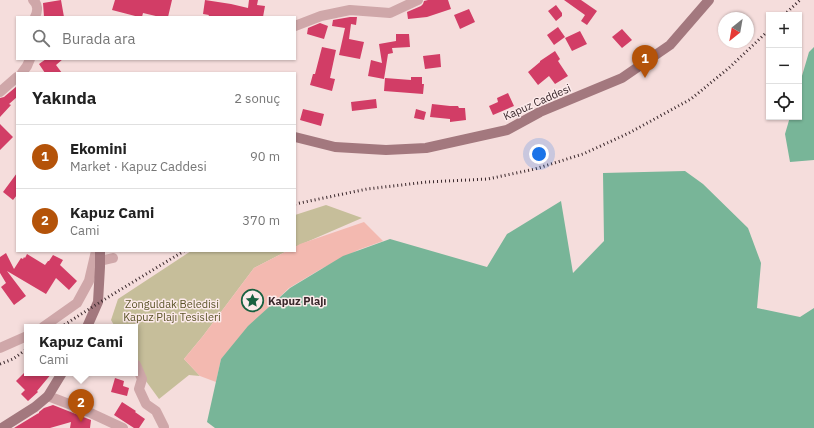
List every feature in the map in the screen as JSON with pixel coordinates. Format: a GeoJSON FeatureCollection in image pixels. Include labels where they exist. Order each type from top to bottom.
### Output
{"type":"FeatureCollection","features":[{"type":"Feature","properties":{"kind":"main road","name":"Kapuz Caddesi"},"geometry":{"type":"LineString","coordinates":[[296,137],[335,147],[386,150],[426,148],[507,130],[540,112],[622,78],[670,45],[709,0]]}},
{"type":"Feature","properties":{"kind":"main road"},"geometry":{"type":"LineString","coordinates":[[88,324],[98,302],[99,254]]}},
{"type":"Feature","properties":{"kind":"main road"},"geometry":{"type":"LineString","coordinates":[[2,428],[36,407],[48,396],[60,376]]}},
{"type":"Feature","properties":{"kind":"street"},"geometry":{"type":"LineString","coordinates":[[296,26],[321,16],[350,10],[390,13],[418,0]]}},
{"type":"Feature","properties":{"kind":"street"},"geometry":{"type":"LineString","coordinates":[[35,1],[37,7],[36,16]]}},
{"type":"Feature","properties":{"kind":"street"},"geometry":{"type":"LineString","coordinates":[[23,72],[30,60]]}},
{"type":"Feature","properties":{"kind":"street"},"geometry":{"type":"LineString","coordinates":[[0,92],[16,78]]}},
{"type":"Feature","properties":{"kind":"street"},"geometry":{"type":"LineString","coordinates":[[47,324],[77,303],[89,281],[99,254],[113,258]]}},
{"type":"Feature","properties":{"kind":"street"},"geometry":{"type":"LineString","coordinates":[[0,348],[24,337]]}},
{"type":"Feature","properties":{"kind":"street"},"geometry":{"type":"LineString","coordinates":[[138,370],[142,379],[140,389],[146,404],[156,411],[164,428]]}},
{"type":"Feature","properties":{"kind":"street"},"geometry":{"type":"LineString","coordinates":[[48,396],[82,409],[123,428]]}},
{"type":"Feature","properties":{"kind":"green space"},"geometry":{"type":"Polygon","coordinates":[[[326,205],[362,218],[296,247],[296,215],[326,205]]]}},
{"type":"Feature","properties":{"kind":"green space","name":"Zonguldak Beledisi Kapuz Plajı Tesisleri"},"geometry":{"type":"Polygon","coordinates":[[[189,252],[285,252],[254,268],[184,359],[200,376],[189,375],[159,399],[138,370],[138,324],[113,324],[111,320],[118,299],[189,252]]]}},
{"type":"Feature","properties":{"kind":"sand","name":"Kapuz Plajı"},"geometry":{"type":"Polygon","coordinates":[[[364,222],[383,241],[358,250],[321,269],[289,288],[262,314],[221,359],[216,382],[200,376],[184,359],[254,268],[285,252],[296,252],[296,246],[364,222]]]}},
{"type":"Feature","properties":{"kind":"shaded area"},"geometry":{"type":"Polygon","coordinates":[[[814,47],[814,160],[790,162],[785,134],[789,120],[802,120],[802,76],[809,52],[814,47]]]}},
{"type":"Feature","properties":{"kind":"shaded area"},"geometry":{"type":"Polygon","coordinates":[[[685,171],[703,184],[748,228],[761,263],[757,308],[800,317],[814,308],[814,428],[215,428],[207,422],[221,359],[248,326],[290,288],[343,256],[390,239],[487,267],[507,234],[561,201],[573,273],[604,241],[603,173],[685,171]]]}},
{"type":"Feature","properties":{"kind":"building"},"geometry":{"type":"Polygon","coordinates":[[[61,0],[64,16],[44,16],[43,3],[61,0]]]}},
{"type":"Feature","properties":{"kind":"building"},"geometry":{"type":"Polygon","coordinates":[[[115,0],[172,0],[168,16],[156,16],[143,13],[142,16],[135,16],[112,10],[115,0]]]}},
{"type":"Feature","properties":{"kind":"building"},"geometry":{"type":"Polygon","coordinates":[[[205,0],[248,8],[249,0],[258,0],[257,5],[265,6],[263,16],[208,16],[203,14],[205,0]]]}},
{"type":"Feature","properties":{"kind":"building"},"geometry":{"type":"Polygon","coordinates":[[[448,0],[451,9],[427,17],[408,19],[407,12],[421,6],[424,1],[448,0]]]}},
{"type":"Feature","properties":{"kind":"building"},"geometry":{"type":"Polygon","coordinates":[[[564,0],[581,0],[597,11],[587,25],[581,21],[585,15],[564,0]]]}},
{"type":"Feature","properties":{"kind":"building"},"geometry":{"type":"Polygon","coordinates":[[[556,5],[562,13],[562,16],[556,21],[548,11],[556,5]]]}},
{"type":"Feature","properties":{"kind":"building"},"geometry":{"type":"Polygon","coordinates":[[[469,9],[475,22],[460,29],[454,15],[469,9]]]}},
{"type":"Feature","properties":{"kind":"building"},"geometry":{"type":"Polygon","coordinates":[[[357,17],[356,25],[351,24],[349,39],[364,42],[360,59],[339,55],[345,28],[332,26],[333,20],[357,17]]]}},
{"type":"Feature","properties":{"kind":"building"},"geometry":{"type":"Polygon","coordinates":[[[320,23],[328,26],[324,39],[307,34],[308,28],[320,23]]]}},
{"type":"Feature","properties":{"kind":"building"},"geometry":{"type":"Polygon","coordinates":[[[558,27],[565,37],[554,45],[547,35],[558,27]]]}},
{"type":"Feature","properties":{"kind":"building"},"geometry":{"type":"Polygon","coordinates":[[[622,29],[632,40],[622,48],[612,37],[622,29]]]}},
{"type":"Feature","properties":{"kind":"building"},"geometry":{"type":"Polygon","coordinates":[[[580,31],[587,44],[572,51],[565,38],[580,31]]]}},
{"type":"Feature","properties":{"kind":"building"},"geometry":{"type":"Polygon","coordinates":[[[396,34],[409,34],[410,47],[392,48],[393,53],[388,54],[384,79],[368,76],[371,60],[382,63],[379,44],[396,41],[396,34]]]}},
{"type":"Feature","properties":{"kind":"building"},"geometry":{"type":"Polygon","coordinates":[[[322,47],[336,50],[330,78],[335,79],[332,91],[310,85],[313,74],[315,74],[322,47]]]}},
{"type":"Feature","properties":{"kind":"building"},"geometry":{"type":"Polygon","coordinates":[[[555,51],[560,59],[558,61],[568,76],[555,84],[549,76],[538,85],[528,72],[540,61],[555,51]]]}},
{"type":"Feature","properties":{"kind":"building"},"geometry":{"type":"Polygon","coordinates":[[[440,54],[441,67],[425,69],[423,56],[440,54]]]}},
{"type":"Feature","properties":{"kind":"building"},"geometry":{"type":"Polygon","coordinates":[[[45,60],[62,60],[56,65],[61,72],[44,72],[39,64],[45,60]]]}},
{"type":"Feature","properties":{"kind":"building"},"geometry":{"type":"Polygon","coordinates":[[[411,77],[422,77],[422,84],[424,84],[423,94],[384,91],[385,78],[411,80],[411,77]]]}},
{"type":"Feature","properties":{"kind":"building"},"geometry":{"type":"Polygon","coordinates":[[[16,87],[16,98],[9,104],[11,105],[0,117],[0,98],[4,97],[16,87]]]}},
{"type":"Feature","properties":{"kind":"building"},"geometry":{"type":"Polygon","coordinates":[[[508,93],[514,106],[493,115],[489,106],[498,102],[497,98],[508,93]]]}},
{"type":"Feature","properties":{"kind":"building"},"geometry":{"type":"Polygon","coordinates":[[[376,99],[377,108],[352,111],[351,102],[376,99]]]}},
{"type":"Feature","properties":{"kind":"building"},"geometry":{"type":"Polygon","coordinates":[[[432,104],[465,108],[466,120],[450,122],[450,119],[430,117],[432,104]]]}},
{"type":"Feature","properties":{"kind":"building"},"geometry":{"type":"Polygon","coordinates":[[[303,109],[324,114],[321,126],[300,120],[303,109]]]}},
{"type":"Feature","properties":{"kind":"building"},"geometry":{"type":"Polygon","coordinates":[[[416,109],[426,112],[424,120],[414,118],[416,109]]]}},
{"type":"Feature","properties":{"kind":"building"},"geometry":{"type":"Polygon","coordinates":[[[0,124],[13,137],[0,150],[0,124]]]}},
{"type":"Feature","properties":{"kind":"building"},"geometry":{"type":"Polygon","coordinates":[[[16,174],[16,196],[13,200],[3,192],[16,174]]]}},
{"type":"Feature","properties":{"kind":"building"},"geometry":{"type":"Polygon","coordinates":[[[6,253],[14,269],[21,258],[25,258],[27,254],[45,265],[53,255],[63,260],[60,265],[77,281],[69,290],[56,278],[46,294],[7,271],[26,296],[14,305],[1,287],[6,283],[0,273],[0,257],[6,253]]]}},
{"type":"Feature","properties":{"kind":"building"},"geometry":{"type":"Polygon","coordinates":[[[24,373],[24,376],[50,376],[37,391],[38,392],[28,401],[21,394],[25,390],[16,381],[24,373]]]}},
{"type":"Feature","properties":{"kind":"building"},"geometry":{"type":"Polygon","coordinates":[[[115,378],[124,381],[123,386],[129,388],[127,396],[111,392],[115,378]]]}},
{"type":"Feature","properties":{"kind":"building"},"geometry":{"type":"Polygon","coordinates":[[[122,402],[145,419],[139,428],[134,428],[114,415],[122,402]]]}},
{"type":"Feature","properties":{"kind":"building"},"geometry":{"type":"Polygon","coordinates":[[[53,405],[91,420],[90,428],[70,428],[71,422],[50,428],[14,428],[39,413],[44,408],[53,405]]]}},
{"type":"Feature","properties":{"kind":"railway"},"geometry":{"type":"LineString","coordinates":[[787,12],[800,0]]}},
{"type":"Feature","properties":{"kind":"railway"},"geometry":{"type":"LineString","coordinates":[[296,204],[367,189],[427,182],[488,179],[535,169],[583,154],[629,133],[691,99],[730,67],[766,33]]}},
{"type":"Feature","properties":{"kind":"railway"},"geometry":{"type":"LineString","coordinates":[[66,324],[182,252]]}},
{"type":"Feature","properties":{"kind":"railway"},"geometry":{"type":"LineString","coordinates":[[0,364],[13,359],[24,351]]}},
{"type":"Feature","properties":{"kind":"place","name":"Ekomini"},"geometry":{"type":"Point","coordinates":[645,78]}},
{"type":"Feature","properties":{"kind":"place","name":"Kapuz Plajı"},"geometry":{"type":"Point","coordinates":[252,301]}},
{"type":"Feature","properties":{"kind":"place","name":"Kapuz Cami"},"geometry":{"type":"Point","coordinates":[81,422]}}]}
